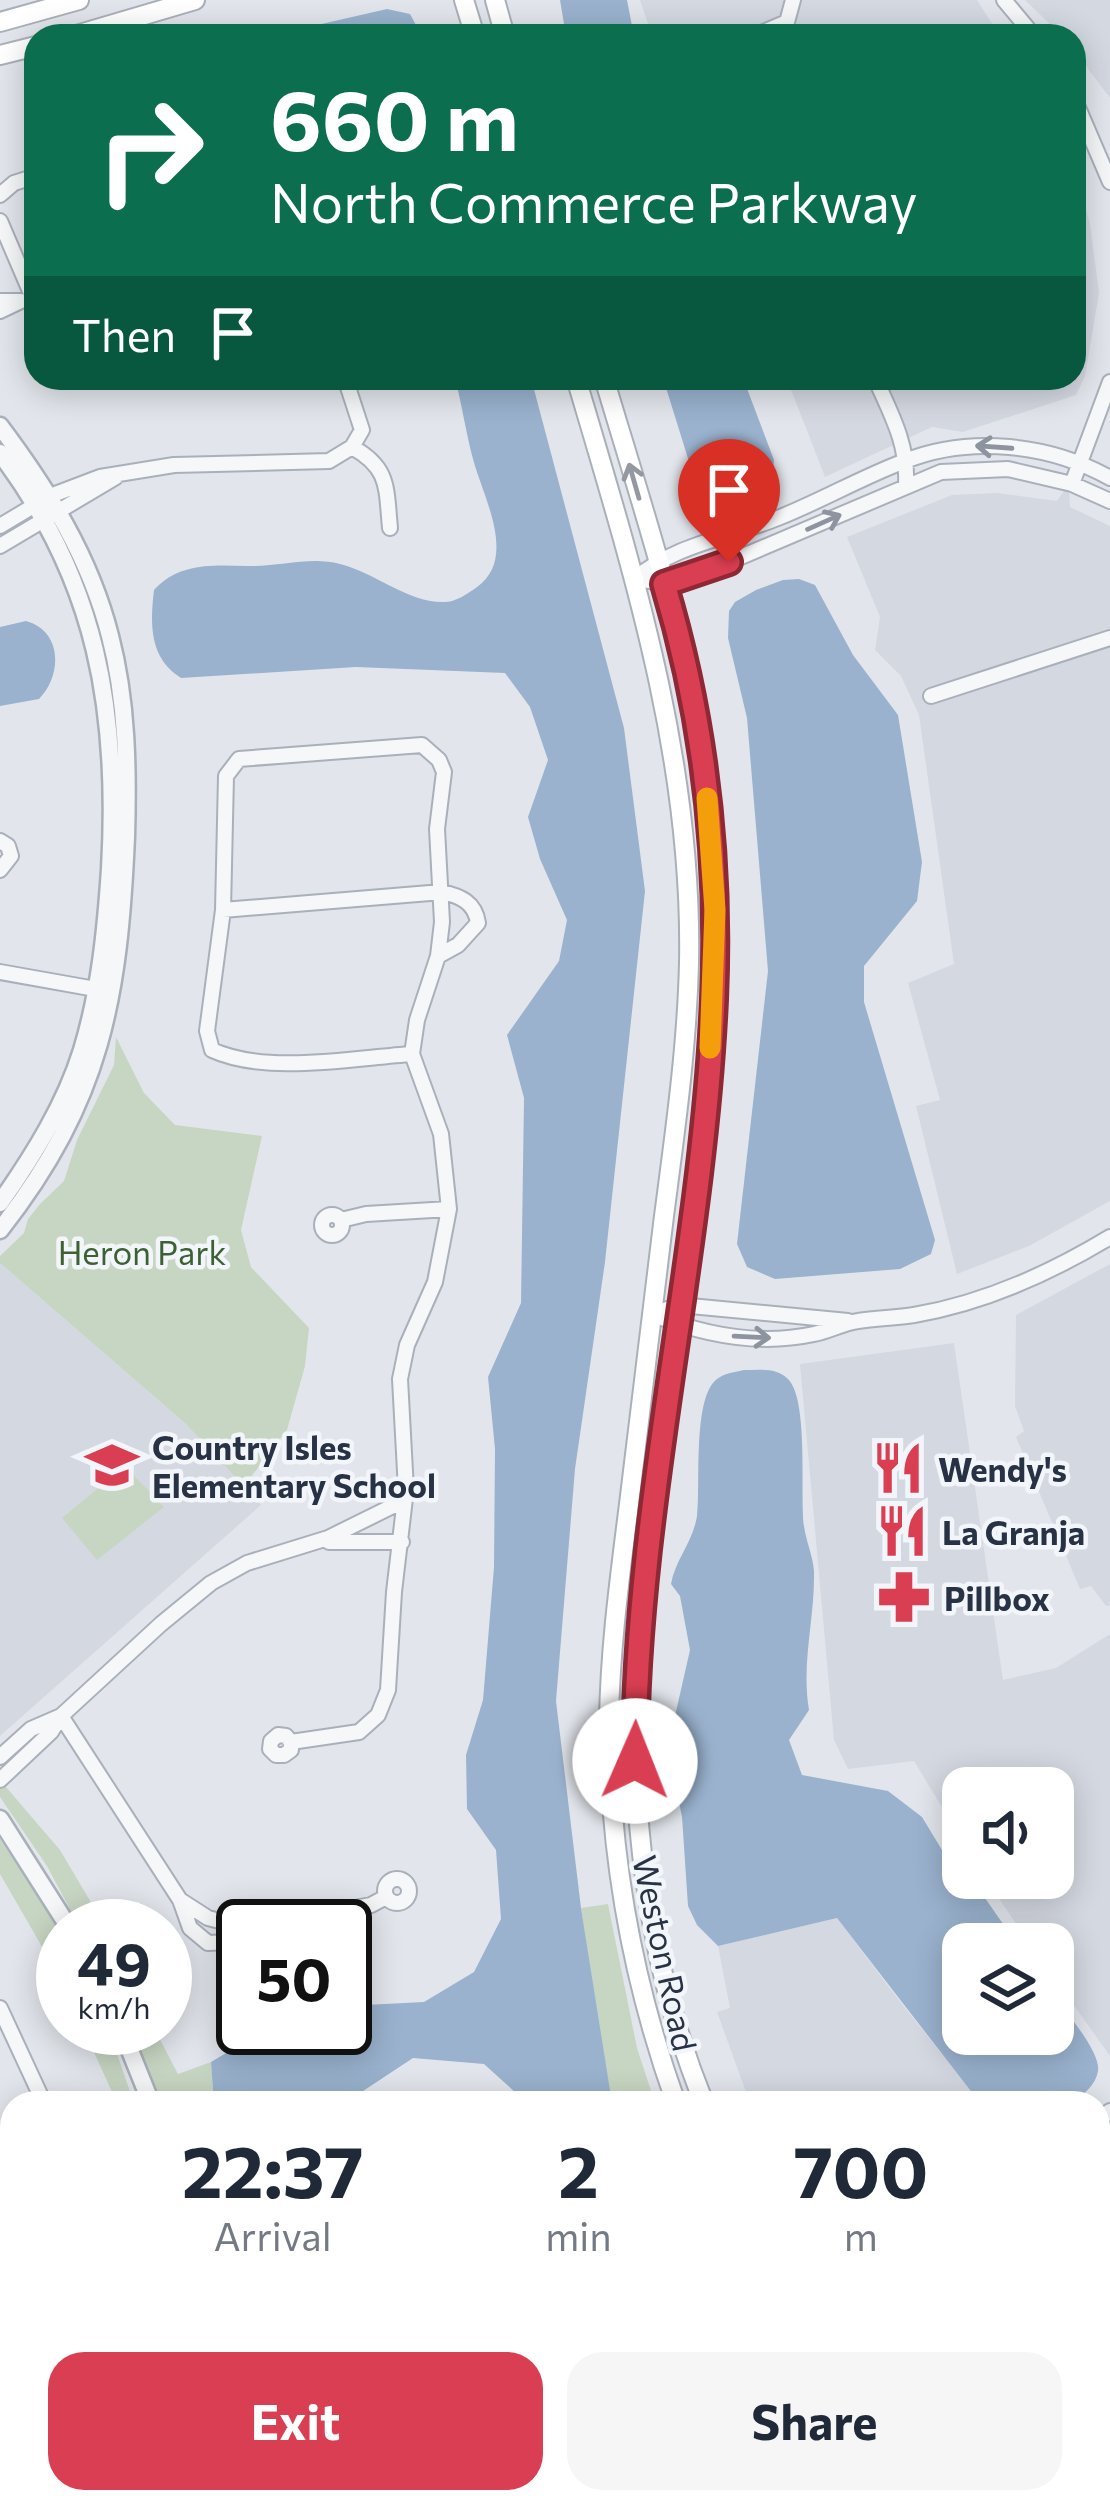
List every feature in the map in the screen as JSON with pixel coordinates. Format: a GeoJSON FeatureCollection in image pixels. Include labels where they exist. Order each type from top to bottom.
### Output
{"type":"FeatureCollection","features":[{"type":"Feature","properties":{"kind":"main road"},"geometry":{"type":"LineString","coordinates":[[0,22],[79,0]]}},
{"type":"Feature","properties":{"kind":"main road"},"geometry":{"type":"LineString","coordinates":[[114,24],[195,0]]}},
{"type":"Feature","properties":{"kind":"main road","name":"Weston Road"},"geometry":{"type":"LineString","coordinates":[[580,390],[635,579],[674,752],[688,898],[682,1069],[615,1620],[610,1775],[618,1871],[632,1948],[672,2091]]}},
{"type":"Feature","properties":{"kind":"main road","name":"Weston Road"},"geometry":{"type":"LineString","coordinates":[[607,390],[664,584],[698,734],[715,910],[711,1038],[638,1646],[635,1761],[656,1939],[700,2091]]}},
{"type":"Feature","properties":{"kind":"street"},"geometry":{"type":"LineString","coordinates":[[1004,0],[1024,24]]}},
{"type":"Feature","properties":{"kind":"street"},"geometry":{"type":"LineString","coordinates":[[1086,126],[1110,182]]}},
{"type":"Feature","properties":{"kind":"street"},"geometry":{"type":"LineString","coordinates":[[0,220],[24,283]]}},
{"type":"Feature","properties":{"kind":"street"},"geometry":{"type":"LineString","coordinates":[[1072,484],[1110,382]]}},
{"type":"Feature","properties":{"kind":"street"},"geometry":{"type":"LineString","coordinates":[[0,526],[120,475],[174,465],[329,461],[352,447],[362,430],[349,390]]}},
{"type":"Feature","properties":{"kind":"street"},"geometry":{"type":"LineString","coordinates":[[880,390],[907,460],[906,484]]}},
{"type":"Feature","properties":{"kind":"street"},"geometry":{"type":"LineString","coordinates":[[0,426],[47,507],[79,592],[94,639],[112,748],[99,1050],[77,1108],[47,1163],[0,1230]]}},
{"type":"Feature","properties":{"kind":"street"},"geometry":{"type":"LineString","coordinates":[[635,579],[657,560],[782,517],[907,460],[964,446],[992,445],[1081,461],[1110,478]]}},
{"type":"Feature","properties":{"kind":"street"},"geometry":{"type":"LineString","coordinates":[[352,447],[373,459],[386,479],[390,528]]}},
{"type":"Feature","properties":{"kind":"street"},"geometry":{"type":"LineString","coordinates":[[0,453],[47,507]]}},
{"type":"Feature","properties":{"kind":"street"},"geometry":{"type":"LineString","coordinates":[[635,579],[664,584],[773,545],[941,472],[1008,469],[1072,484],[1110,502]]}},
{"type":"Feature","properties":{"kind":"street"},"geometry":{"type":"LineString","coordinates":[[0,546],[47,507]]}},
{"type":"Feature","properties":{"kind":"street"},"geometry":{"type":"LineString","coordinates":[[931,696],[1110,638]]}},
{"type":"Feature","properties":{"kind":"street"},"geometry":{"type":"LineString","coordinates":[[291,1742],[359,1732],[377,1715],[388,1690],[405,1500],[400,1379],[406,1345],[435,1282],[449,1209],[441,1134],[412,1054],[437,956],[442,892],[437,829],[445,781],[439,760],[422,745],[239,759],[226,776],[223,910],[206,1030],[212,1050],[235,1060],[274,1063],[412,1054]]}},
{"type":"Feature","properties":{"kind":"street"},"geometry":{"type":"LineString","coordinates":[[0,841],[11,856],[0,870]]}},
{"type":"Feature","properties":{"kind":"street"},"geometry":{"type":"LineString","coordinates":[[223,910],[442,892],[469,903],[478,923],[458,945],[437,956]]}},
{"type":"Feature","properties":{"kind":"street"},"geometry":{"type":"LineString","coordinates":[[0,972],[104,991]]}},
{"type":"Feature","properties":{"kind":"street"},"geometry":{"type":"LineString","coordinates":[[0,1203],[33,1155],[60,1103],[104,991]]}},
{"type":"Feature","properties":{"kind":"street"},"geometry":{"type":"LineString","coordinates":[[341,1220],[449,1209]]}},
{"type":"Feature","properties":{"kind":"street"},"geometry":{"type":"LineString","coordinates":[[652,1314],[853,1322],[912,1315],[995,1293],[1047,1272],[1110,1237]]}},
{"type":"Feature","properties":{"kind":"street"},"geometry":{"type":"LineString","coordinates":[[678,1315],[697,1333],[784,1339],[853,1322]]}},
{"type":"Feature","properties":{"kind":"street"},"geometry":{"type":"LineString","coordinates":[[0,1780],[51,1732],[61,1716],[211,1583],[247,1564],[312,1544],[405,1500]]}},
{"type":"Feature","properties":{"kind":"street"},"geometry":{"type":"LineString","coordinates":[[312,1544],[402,1542]]}},
{"type":"Feature","properties":{"kind":"street"},"geometry":{"type":"LineString","coordinates":[[0,1757],[32,1729],[61,1716]]}},
{"type":"Feature","properties":{"kind":"street"},"geometry":{"type":"LineString","coordinates":[[61,1716],[179,1899]]}},
{"type":"Feature","properties":{"kind":"street"},"geometry":{"type":"LineString","coordinates":[[0,1819],[51,1899]]}},
{"type":"Feature","properties":{"kind":"street"},"geometry":{"type":"LineString","coordinates":[[372,1904],[386,1897]]}},
{"type":"Feature","properties":{"kind":"street"},"geometry":{"type":"LineString","coordinates":[[0,2008],[38,2091]]}},
{"type":"Feature","properties":{"kind":"street"},"geometry":{"type":"LineString","coordinates":[[132,2055],[146,2091]]}},
{"type":"Feature","properties":{"kind":"shaded area"},"geometry":{"type":"Polygon","coordinates":[[[640,0],[977,0],[992,24],[648,24],[640,0]]]}},
{"type":"Feature","properties":{"kind":"shaded area"},"geometry":{"type":"Polygon","coordinates":[[[1025,0],[1110,0],[1110,98],[1086,66],[1086,24],[1050,24],[1025,0]]]}},
{"type":"Feature","properties":{"kind":"shaded area"},"geometry":{"type":"Polygon","coordinates":[[[1086,209],[1090,224],[1099,293],[1086,370],[1086,209]]]}},
{"type":"Feature","properties":{"kind":"shaded area"},"geometry":{"type":"Polygon","coordinates":[[[791,390],[1078,390],[1076,395],[963,432],[932,427],[825,477],[791,390]]]}},
{"type":"Feature","properties":{"kind":"shaded area"},"geometry":{"type":"Polygon","coordinates":[[[1069,483],[1070,507],[1110,526],[1110,1201],[1029,1246],[957,1274],[916,1106],[940,1100],[908,983],[954,964],[919,715],[901,676],[875,650],[880,617],[847,537],[952,495],[997,493],[1057,501],[1069,483]]]}},
{"type":"Feature","properties":{"kind":"shaded area","name":"Country Isles Elementary School"},"geometry":{"type":"Polygon","coordinates":[[[0,1263],[186,1424],[261,1505],[0,1736],[0,1263]]]}},
{"type":"Feature","properties":{"kind":"shaded area"},"geometry":{"type":"Polygon","coordinates":[[[1110,1264],[1110,1605],[1106,1606],[1091,1586],[1080,1589],[1016,1437],[1024,1431],[1015,1406],[1016,1315],[1110,1264]]]}},
{"type":"Feature","properties":{"kind":"shaded area"},"geometry":{"type":"Polygon","coordinates":[[[954,1343],[1003,1680],[1056,1668],[1110,1634],[1110,2056],[1074,2005],[1074,1923],[1016,1923],[999,1899],[1074,1899],[1074,1767],[942,1767],[942,1807],[914,1761],[848,1769],[834,1740],[800,1364],[954,1343]]]}},
{"type":"Feature","properties":{"kind":"shaded area"},"geometry":{"type":"Polygon","coordinates":[[[837,1918],[971,2091],[746,2091],[717,2012],[730,2008],[718,1946],[837,1918]]]}},
{"type":"Feature","properties":{"kind":"green space","name":"Heron Park"},"geometry":{"type":"Polygon","coordinates":[[[116,1037],[144,1093],[175,1125],[262,1136],[241,1230],[251,1267],[309,1328],[305,1366],[287,1430],[247,1482],[261,1505],[186,1424],[0,1263],[0,1256],[24,1233],[28,1219],[64,1181],[77,1140],[114,1065],[116,1037]]]}},
{"type":"Feature","properties":{"kind":"green space"},"geometry":{"type":"Polygon","coordinates":[[[125,1466],[164,1507],[97,1560],[62,1518],[125,1466]]]}},
{"type":"Feature","properties":{"kind":"green space"},"geometry":{"type":"Polygon","coordinates":[[[0,1780],[60,1850],[89,1899],[65,1899],[0,1797],[0,1780]]]}},
{"type":"Feature","properties":{"kind":"green space"},"geometry":{"type":"Polygon","coordinates":[[[0,1839],[40,1899],[36,1899],[36,1936],[0,1874],[0,1839]]]}},
{"type":"Feature","properties":{"kind":"green space"},"geometry":{"type":"Polygon","coordinates":[[[608,1904],[637,2048],[651,2091],[609,2091],[581,1908],[608,1904]]]}},
{"type":"Feature","properties":{"kind":"green space"},"geometry":{"type":"Polygon","coordinates":[[[95,2055],[117,2055],[130,2091],[112,2091],[95,2055]]]}},
{"type":"Feature","properties":{"kind":"green space"},"geometry":{"type":"Polygon","coordinates":[[[139,2055],[168,2055],[178,2074],[211,2062],[213,2091],[154,2091],[139,2055]]]}},
{"type":"Feature","properties":{"kind":"water"},"geometry":{"type":"Polygon","coordinates":[[[560,0],[627,0],[632,24],[564,24],[560,0]]]}},
{"type":"Feature","properties":{"kind":"water"},"geometry":{"type":"Polygon","coordinates":[[[387,9],[410,14],[415,24],[321,24],[387,9]]]}},
{"type":"Feature","properties":{"kind":"water"},"geometry":{"type":"Polygon","coordinates":[[[458,390],[534,390],[624,728],[645,891],[605,1262],[575,1469],[556,1701],[581,1908],[610,2091],[514,2091],[484,2064],[413,2058],[363,2091],[213,2091],[211,2062],[223,2055],[372,2055],[372,2005],[424,2002],[474,1972],[501,1919],[496,1850],[467,1809],[466,1755],[483,1700],[494,1567],[495,1449],[488,1377],[521,1303],[524,1098],[507,1035],[559,961],[567,920],[540,859],[528,817],[548,760],[530,707],[505,673],[356,667],[181,678],[157,650],[152,628],[154,590],[174,574],[198,567],[317,561],[353,568],[431,601],[453,601],[477,587],[495,560],[489,509],[458,390]]]}},
{"type":"Feature","properties":{"kind":"water"},"geometry":{"type":"Polygon","coordinates":[[[667,390],[748,390],[774,460],[773,471],[736,492],[705,494],[695,481],[667,390]]]}},
{"type":"Feature","properties":{"kind":"water"},"geometry":{"type":"Polygon","coordinates":[[[783,580],[815,585],[853,655],[898,715],[922,862],[917,901],[864,966],[864,1002],[935,1240],[931,1254],[900,1269],[775,1279],[747,1267],[737,1244],[768,971],[747,718],[728,638],[729,611],[735,602],[783,580]]]}},
{"type":"Feature","properties":{"kind":"water"},"geometry":{"type":"Polygon","coordinates":[[[26,621],[38,626],[52,644],[52,679],[39,699],[0,706],[0,627],[26,621]]]}},
{"type":"Feature","properties":{"kind":"water"},"geometry":{"type":"Polygon","coordinates":[[[744,1370],[778,1373],[795,1390],[799,1406],[804,1526],[814,1571],[809,1710],[789,1740],[802,1775],[888,1791],[922,1817],[942,1850],[942,1899],[986,1899],[1002,1923],[942,1923],[942,2054],[837,1918],[718,1946],[697,1925],[688,1906],[682,1817],[673,1771],[675,1716],[690,1650],[680,1596],[671,1584],[697,1516],[704,1404],[717,1379],[744,1370]]]}},
{"type":"Feature","properties":{"kind":"water"},"geometry":{"type":"Polygon","coordinates":[[[1074,2023],[1097,2063],[1095,2081],[1087,2091],[971,2091],[943,2055],[1074,2055],[1074,2023]]]}},
{"type":"Feature","properties":{"kind":"slow traffic"},"geometry":{"type":"LineString","coordinates":[[707,798],[715,910],[710,1048]]}},
{"type":"Feature","properties":{"kind":"place","name":"Country Isles Elementary School"},"geometry":{"type":"Point","coordinates":[112,1465]}},
{"type":"Feature","properties":{"kind":"place","name":"Wendy's"},"geometry":{"type":"Point","coordinates":[898,1468]}},
{"type":"Feature","properties":{"kind":"place","name":"La Granja"},"geometry":{"type":"Point","coordinates":[902,1531]}},
{"type":"Feature","properties":{"kind":"place","name":"Pillbox"},"geometry":{"type":"Point","coordinates":[904,1597]}},
{"type":"Feature","properties":{"kind":"route"},"geometry":{"type":"LineString","coordinates":[[635,1761],[638,1646],[714,999],[714,879],[704,775],[686,670],[664,584],[729,562]]}}]}
